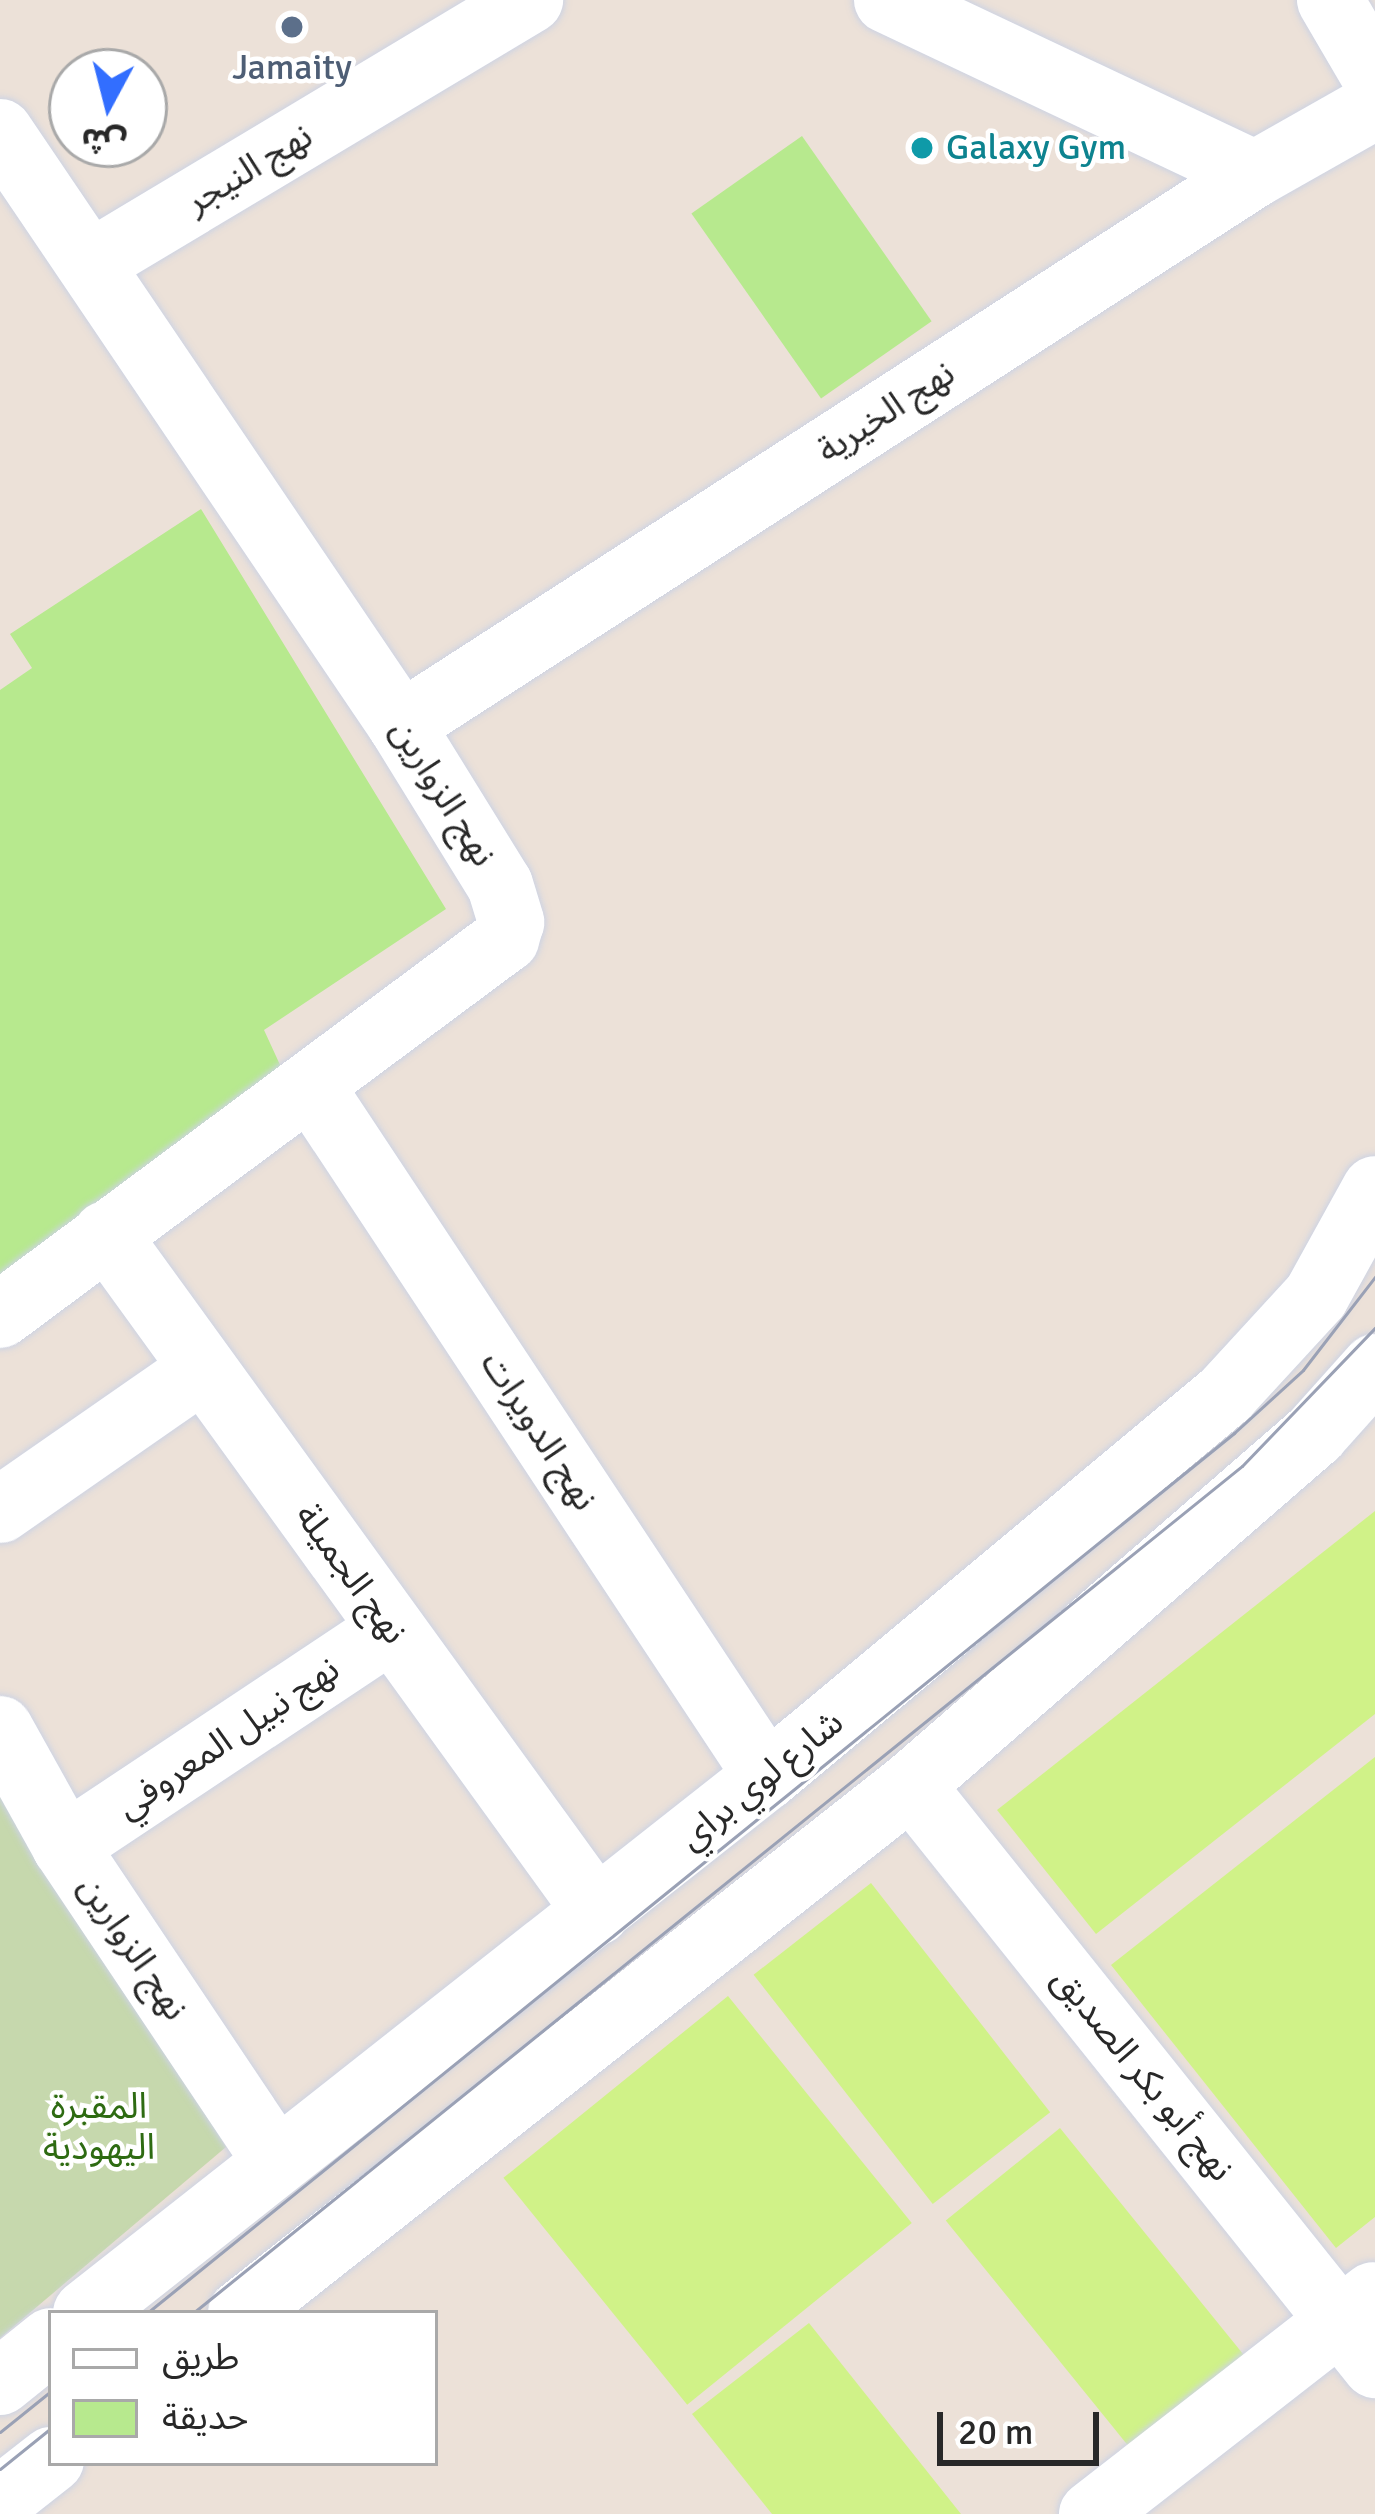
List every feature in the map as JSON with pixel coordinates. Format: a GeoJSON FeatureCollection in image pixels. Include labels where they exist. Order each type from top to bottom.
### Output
{"type":"FeatureCollection","features":[{"type":"Feature","properties":{"kind":"street","name":"نهج النيجر"},"geometry":{"type":"LineString","coordinates":[[91,263],[530,0]]}},
{"type":"Feature","properties":{"kind":"street"},"geometry":{"type":"LineString","coordinates":[[887,0],[1255,174]]}},
{"type":"Feature","properties":{"kind":"street"},"geometry":{"type":"LineString","coordinates":[[1348,6],[1375,77]]}},
{"type":"Feature","properties":{"kind":"street","name":"نهج الخيرية"},"geometry":{"type":"LineString","coordinates":[[401,725],[1255,174],[1375,106]]}},
{"type":"Feature","properties":{"kind":"street","name":"نهج الزوارين"},"geometry":{"type":"LineString","coordinates":[[0,132],[401,725],[500,885],[512,922],[506,939],[0,1316]]}},
{"type":"Feature","properties":{"kind":"street","name":"نهج الدويرات"},"geometry":{"type":"LineString","coordinates":[[310,1085],[767,1776]]}},
{"type":"Feature","properties":{"kind":"street","name":"شارع لوي براي"},"geometry":{"type":"LineString","coordinates":[[90,2310],[767,1776],[1225,1395],[1316,1296],[1375,1189]]}},
{"type":"Feature","properties":{"kind":"street","name":"نهج الجميلة"},"geometry":{"type":"LineString","coordinates":[[106,1234],[597,1912]]}},
{"type":"Feature","properties":{"kind":"street"},"geometry":{"type":"LineString","coordinates":[[245,2310],[911,1785],[1315,1434],[1375,1367]]}},
{"type":"Feature","properties":{"kind":"street"},"geometry":{"type":"LineString","coordinates":[[0,1510],[203,1369]]}},
{"type":"Feature","properties":{"kind":"street","name":"نهج نبيل المعروفي"},"geometry":{"type":"LineString","coordinates":[[64,1846],[391,1629]]}},
{"type":"Feature","properties":{"kind":"street","name":"نهج الزوارين"},"geometry":{"type":"LineString","coordinates":[[0,1729],[64,1846],[276,2161]]}},
{"type":"Feature","properties":{"kind":"street","name":"نهج أبو بكر الصديق"},"geometry":{"type":"LineString","coordinates":[[911,1785],[1364,2326]]}},
{"type":"Feature","properties":{"kind":"street"},"geometry":{"type":"LineString","coordinates":[[1092,2514],[1364,2326]]}},
{"type":"Feature","properties":{"kind":"street"},"geometry":{"type":"LineString","coordinates":[[0,2382],[48,2343]]}},
{"type":"Feature","properties":{"kind":"street"},"geometry":{"type":"LineString","coordinates":[[0,2500],[48,2462]]}},
{"type":"Feature","properties":{"kind":"green space"},"geometry":{"type":"Polygon","coordinates":[[[802,136],[932,321],[821,399],[691,213],[802,136]]]}},
{"type":"Feature","properties":{"kind":"green space"},"geometry":{"type":"Polygon","coordinates":[[[201,509],[446,909],[264,1030],[287,1080],[0,1281],[0,690],[32,668],[10,634],[201,509]]]}},
{"type":"Feature","properties":{"kind":"green space"},"geometry":{"type":"Polygon","coordinates":[[[1375,1511],[1375,1714],[1096,1934],[997,1810],[1375,1511]]]}},
{"type":"Feature","properties":{"kind":"green space"},"geometry":{"type":"Polygon","coordinates":[[[1375,1757],[1375,2217],[1336,2248],[1111,1965],[1375,1757]]]}},
{"type":"Feature","properties":{"kind":"green space","name":"المقبرة اليهودية"},"geometry":{"type":"Polygon","coordinates":[[[0,1784],[226,2147],[0,2338],[0,1784]]]}},
{"type":"Feature","properties":{"kind":"green space"},"geometry":{"type":"Polygon","coordinates":[[[871,1883],[1050,2112],[933,2204],[754,1975],[871,1883]]]}},
{"type":"Feature","properties":{"kind":"green space"},"geometry":{"type":"Polygon","coordinates":[[[728,1996],[912,2223],[687,2405],[503,2178],[728,1996]]]}},
{"type":"Feature","properties":{"kind":"green space"},"geometry":{"type":"Polygon","coordinates":[[[1060,2128],[1246,2357],[1131,2450],[946,2221],[1060,2128]]]}},
{"type":"Feature","properties":{"kind":"green space"},"geometry":{"type":"Polygon","coordinates":[[[809,2323],[961,2514],[772,2514],[692,2414],[809,2323]]]}},
{"type":"Feature","properties":{"kind":"tram line"},"geometry":{"type":"LineString","coordinates":[[151,2310],[1234,1433],[1303,1370],[1375,1277]]}},
{"type":"Feature","properties":{"kind":"tram line"},"geometry":{"type":"LineString","coordinates":[[197,2310],[1242,1466],[1375,1328]]}},
{"type":"Feature","properties":{"kind":"tram line"},"geometry":{"type":"LineString","coordinates":[[0,2432],[48,2393]]}},
{"type":"Feature","properties":{"kind":"tram line"},"geometry":{"type":"LineString","coordinates":[[0,2469],[48,2430]]}},
{"type":"Feature","properties":{"kind":"place","name":"Jamaity"},"geometry":{"type":"Point","coordinates":[292,27]}},
{"type":"Feature","properties":{"kind":"place","name":"Galaxy Gym"},"geometry":{"type":"Point","coordinates":[922,148]}}]}
